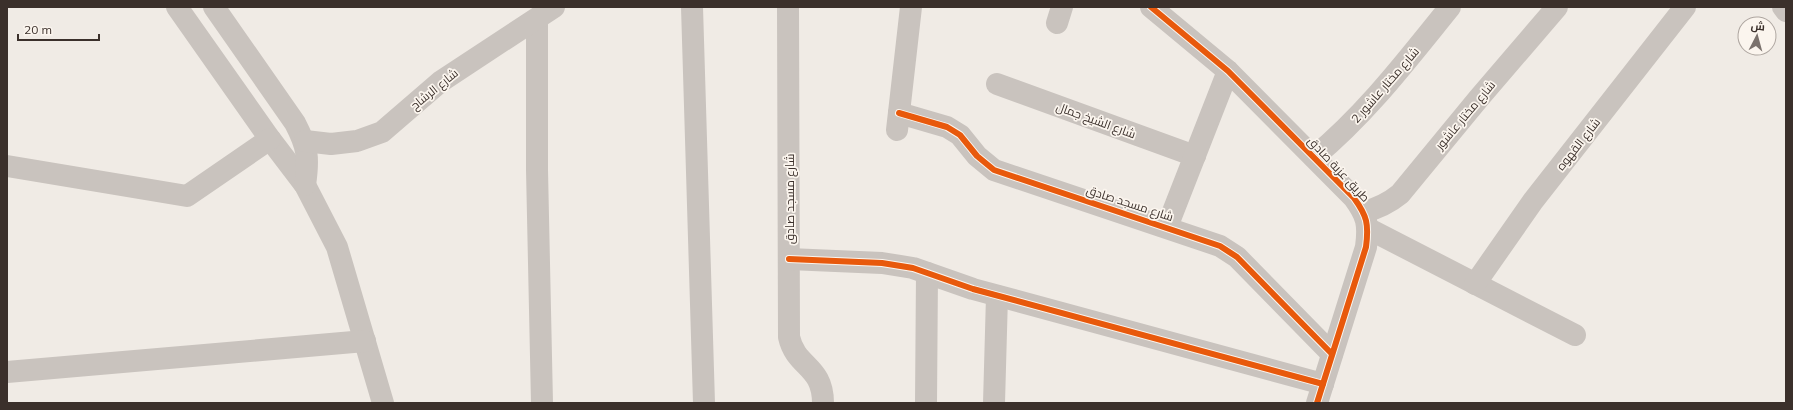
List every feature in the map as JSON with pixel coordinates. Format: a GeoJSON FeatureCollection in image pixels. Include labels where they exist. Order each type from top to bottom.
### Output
{"type":"FeatureCollection","features":[{"type":"Feature","properties":{"kind":"street"},"geometry":{"type":"LineString","coordinates":[[176,7],[270,139],[305,185],[337,247],[382,403]]}},
{"type":"Feature","properties":{"kind":"street"},"geometry":{"type":"LineString","coordinates":[[214,7],[295,123],[305,141],[308,163],[305,185]]}},
{"type":"Feature","properties":{"kind":"street","name":"شارع الرشاح"},"geometry":{"type":"LineString","coordinates":[[305,141],[331,144],[357,141],[382,132],[440,82],[464,65],[537,20],[554,7]]}},
{"type":"Feature","properties":{"kind":"street"},"geometry":{"type":"LineString","coordinates":[[692,7],[704,403]]}},
{"type":"Feature","properties":{"kind":"street","name":"شارع مسجد صادق"},"geometry":{"type":"LineString","coordinates":[[788,7],[790,259],[789,337],[791,346],[796,356],[817,376],[823,392],[823,403]]}},
{"type":"Feature","properties":{"kind":"street","name":"شارع مسجد صادق"},"geometry":{"type":"LineString","coordinates":[[911,7],[898,122],[947,126],[960,135],[976,156],[994,170],[1220,246],[1238,257],[1332,354]]}},
{"type":"Feature","properties":{"kind":"street","name":"شارع مختار عاشور 2"},"geometry":{"type":"LineString","coordinates":[[1314,157],[1335,140],[1373,102],[1450,7]]}},
{"type":"Feature","properties":{"kind":"street","name":"شارع مختار عاشور"},"geometry":{"type":"LineString","coordinates":[[1366,220],[1400,194],[1478,98],[1557,7]]}},
{"type":"Feature","properties":{"kind":"street","name":"شارع القهوه"},"geometry":{"type":"LineString","coordinates":[[1475,284],[1532,201],[1685,7]]}},
{"type":"Feature","properties":{"kind":"street"},"geometry":{"type":"LineString","coordinates":[[1783,7],[1786,11]]}},
{"type":"Feature","properties":{"kind":"street","name":"طريق عزبة صادق"},"geometry":{"type":"LineString","coordinates":[[1159,9],[1228,71],[1314,157],[1354,198],[1366,220]]}},
{"type":"Feature","properties":{"kind":"street"},"geometry":{"type":"LineString","coordinates":[[537,20],[537,170],[542,403]]}},
{"type":"Feature","properties":{"kind":"street"},"geometry":{"type":"LineString","coordinates":[[1167,227],[1228,71]]}},
{"type":"Feature","properties":{"kind":"street","name":"شارع الشيخ جمال"},"geometry":{"type":"LineString","coordinates":[[997,84],[1195,156]]}},
{"type":"Feature","properties":{"kind":"street"},"geometry":{"type":"LineString","coordinates":[[7,166],[187,196],[270,139]]}},
{"type":"Feature","properties":{"kind":"street"},"geometry":{"type":"LineString","coordinates":[[790,259],[898,265],[913,268],[973,290],[1320,394],[1366,247],[1366,220]]}},
{"type":"Feature","properties":{"kind":"street"},"geometry":{"type":"LineString","coordinates":[[1366,220],[1475,284],[1575,335]]}},
{"type":"Feature","properties":{"kind":"street"},"geometry":{"type":"LineString","coordinates":[[926,403],[927,274]]}},
{"type":"Feature","properties":{"kind":"street"},"geometry":{"type":"LineString","coordinates":[[994,403],[997,296]]}},
{"type":"Feature","properties":{"kind":"street"},"geometry":{"type":"LineString","coordinates":[[7,372],[365,341]]}},
{"type":"Feature","properties":{"kind":"cycle path"},"geometry":{"type":"LineString","coordinates":[[1151,7],[1228,71],[1354,198],[1362,210],[1367,226],[1366,247],[1317,403]]}},
{"type":"Feature","properties":{"kind":"cycle path"},"geometry":{"type":"LineString","coordinates":[[899,113],[947,127],[960,135],[977,156],[994,170],[1220,246],[1237,257],[1332,354]]}},
{"type":"Feature","properties":{"kind":"cycle path"},"geometry":{"type":"LineString","coordinates":[[789,259],[882,263],[913,268],[973,289],[1323,384]]}}]}
